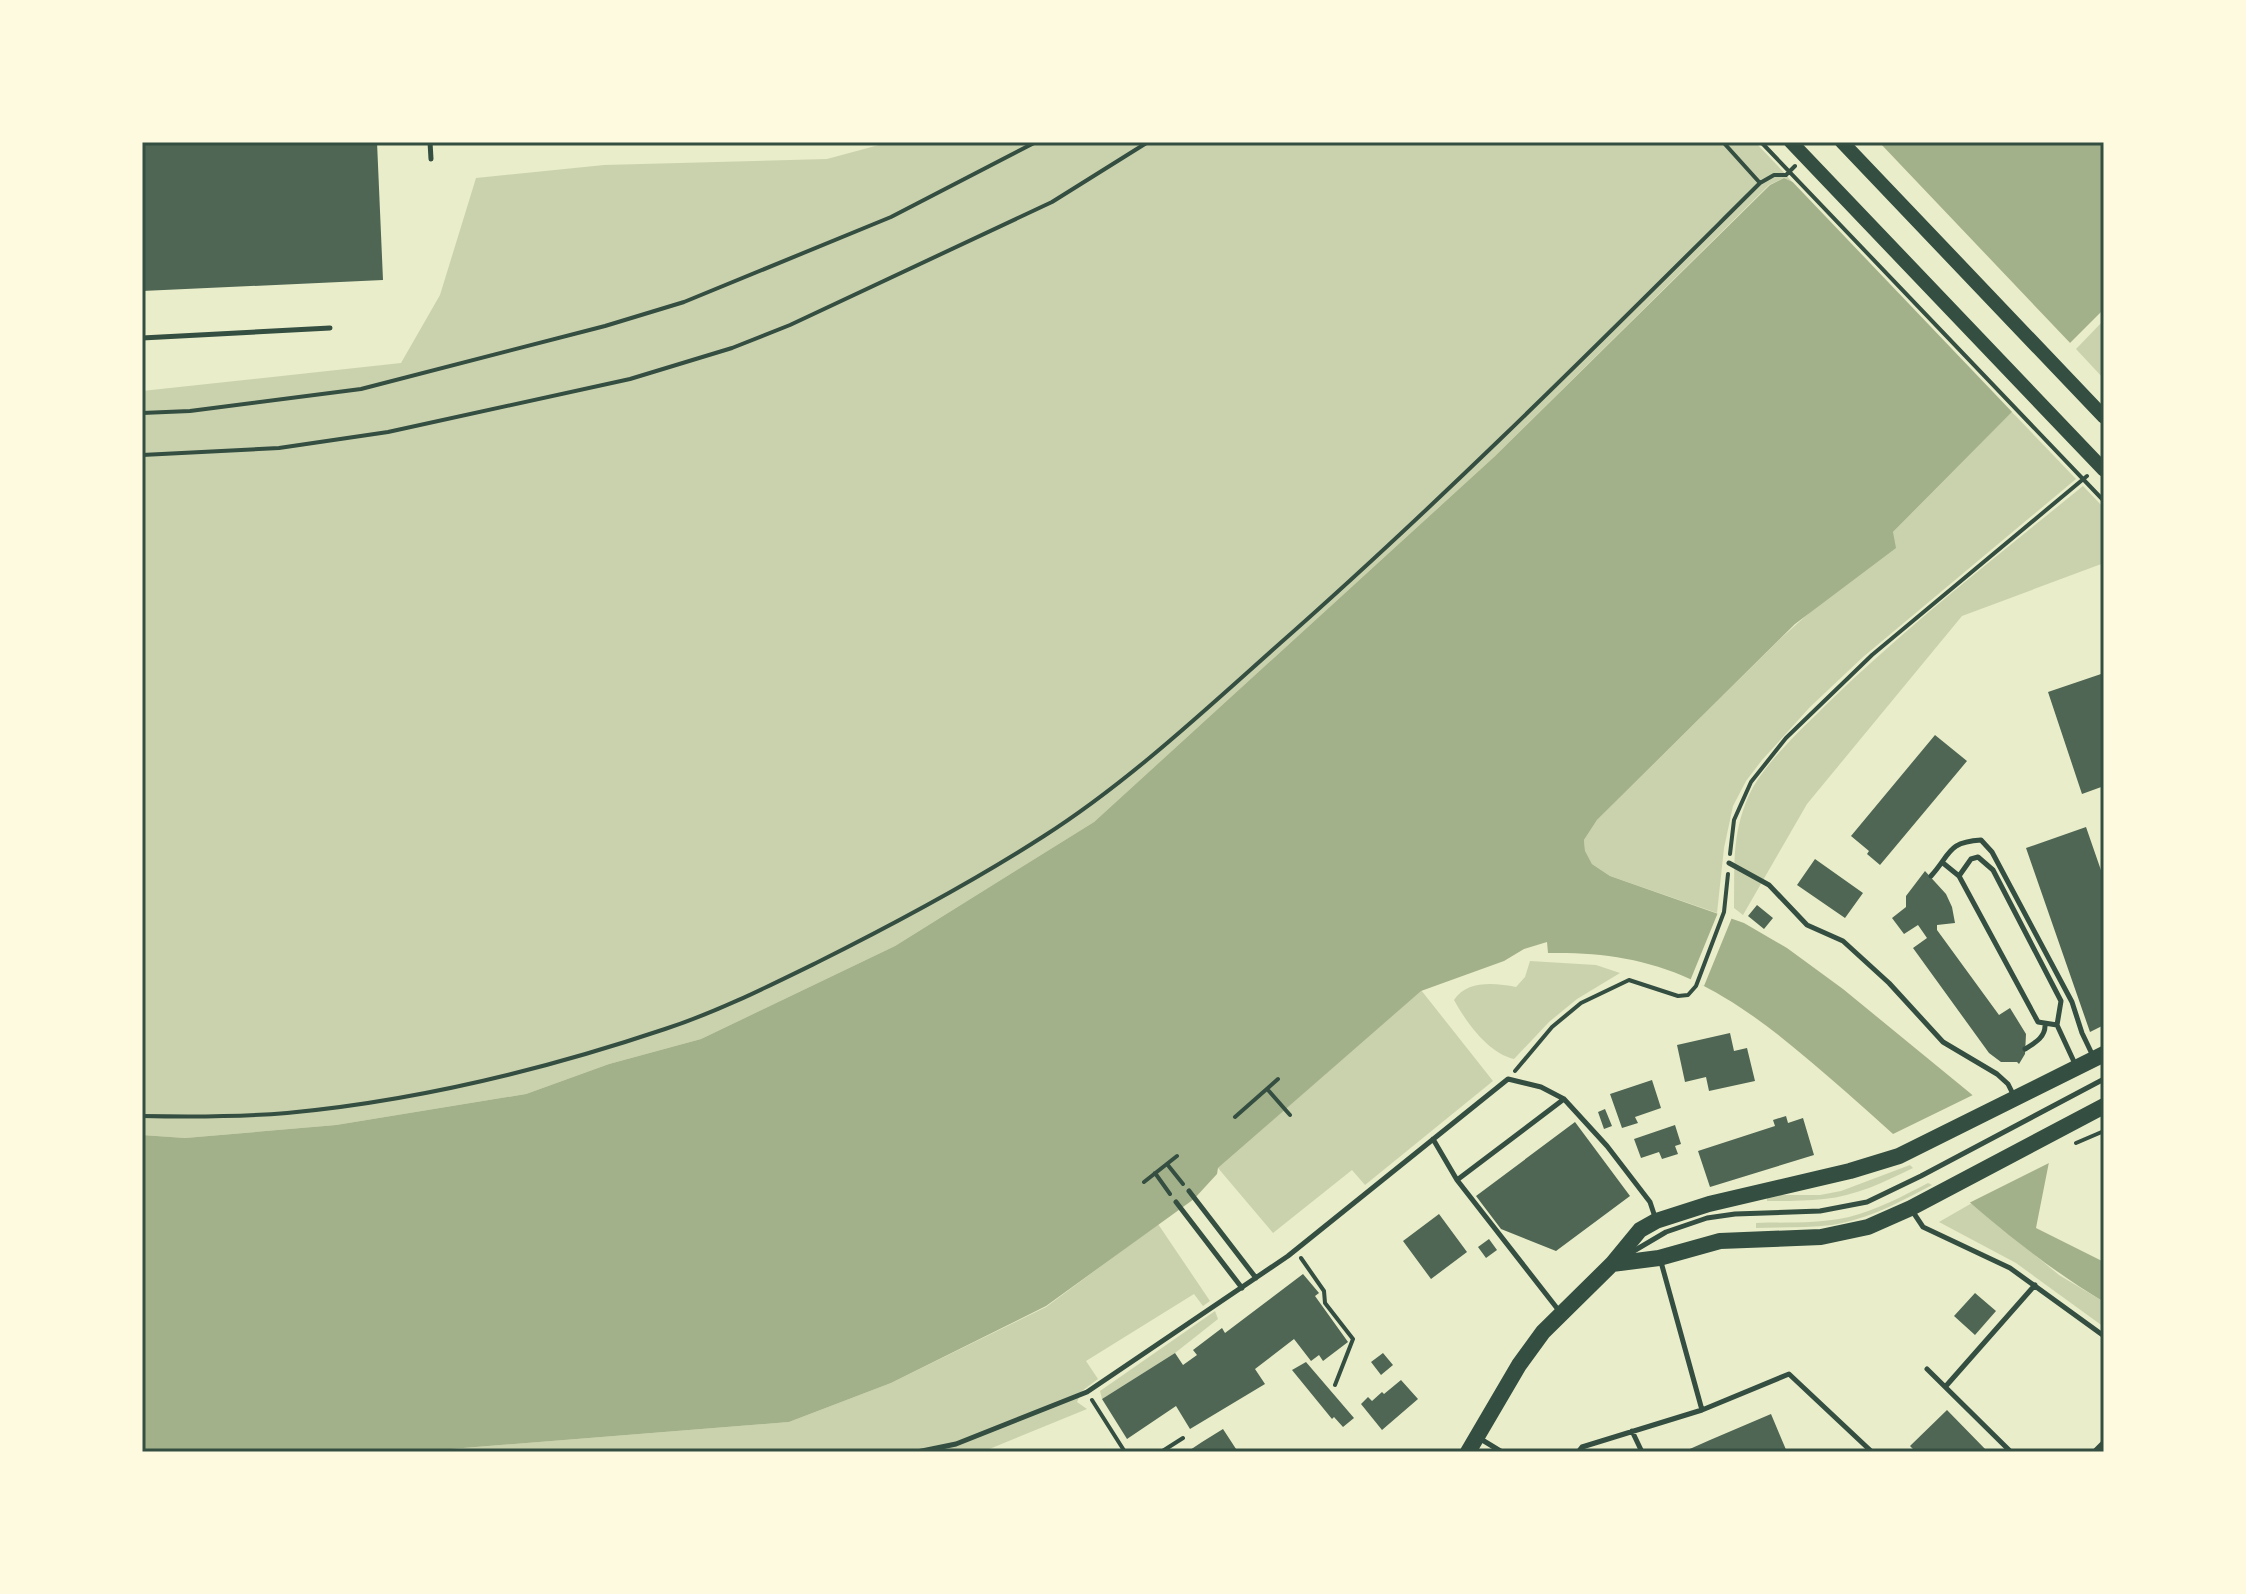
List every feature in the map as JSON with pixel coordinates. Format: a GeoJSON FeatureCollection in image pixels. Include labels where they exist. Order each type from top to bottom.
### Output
{"type":"FeatureCollection","features":[{"type":"Feature","properties":{"kind":"main road"},"geometry":{"type":"LineString","coordinates":[[1791,142],[2100,469]]}},
{"type":"Feature","properties":{"kind":"main road"},"geometry":{"type":"LineString","coordinates":[[1842,142],[2104,417]]}},
{"type":"Feature","properties":{"kind":"main road"},"geometry":{"type":"LineString","coordinates":[[1473,1444],[1519,1365],[1560,1313],[1612,1264],[1640,1230],[1656,1221],[1709,1204],[1850,1171],[1899,1156],[2099,1056]]}},
{"type":"Feature","properties":{"kind":"main road"},"geometry":{"type":"LineString","coordinates":[[1612,1264],[1659,1258],[1720,1241],[1821,1237],[1868,1227],[1911,1208],[2104,1106]]}},
{"type":"Feature","properties":{"kind":"lane"},"geometry":{"type":"LineString","coordinates":[[430,142],[431,159]]}},
{"type":"Feature","properties":{"kind":"lane"},"geometry":{"type":"LineString","coordinates":[[142,338],[330,328]]}},
{"type":"Feature","properties":{"kind":"lane"},"geometry":{"type":"LineString","coordinates":[[1931,876],[1952,848],[1963,841],[1981,840],[1992,852],[2072,1002],[2082,1033],[2099,1056]]}},
{"type":"Feature","properties":{"kind":"lane"},"geometry":{"type":"LineString","coordinates":[[1959,876],[1971,859],[1978,857],[1993,870],[2061,1001],[2057,1025],[2077,1068]]}},
{"type":"Feature","properties":{"kind":"lane"},"geometry":{"type":"LineString","coordinates":[[1729,863],[1769,885],[1807,925],[1843,941],[1889,983],[1943,1042],[1997,1074],[2008,1084],[2016,1099]]}},
{"type":"Feature","properties":{"kind":"lane"},"geometry":{"type":"LineString","coordinates":[[1943,863],[1959,876],[2038,1022],[2057,1025]]}},
{"type":"Feature","properties":{"kind":"lane"},"geometry":{"type":"LineString","coordinates":[[2025,1049],[2040,1039],[2045,1030],[2044,1023]]}},
{"type":"Feature","properties":{"kind":"lane"},"geometry":{"type":"LineString","coordinates":[[917,1452],[956,1444],[1087,1392],[1294,1250],[1508,1079],[1541,1087],[1564,1099],[1607,1146],[1650,1202],[1656,1221]]}},
{"type":"Feature","properties":{"kind":"lane"},"geometry":{"type":"LineString","coordinates":[[1612,1264],[1666,1232],[1707,1218],[1820,1211],[1867,1202],[2104,1079]]}},
{"type":"Feature","properties":{"kind":"lane"},"geometry":{"type":"LineString","coordinates":[[1457,1180],[1564,1099]]}},
{"type":"Feature","properties":{"kind":"lane"},"geometry":{"type":"LineString","coordinates":[[1433,1139],[1457,1180],[1560,1313]]}},
{"type":"Feature","properties":{"kind":"lane"},"geometry":{"type":"LineString","coordinates":[[1189,1191],[1256,1278]]}},
{"type":"Feature","properties":{"kind":"lane"},"geometry":{"type":"LineString","coordinates":[[1176,1202],[1242,1288]]}},
{"type":"Feature","properties":{"kind":"lane"},"geometry":{"type":"LineString","coordinates":[[1911,1208],[1923,1227],[2010,1268],[2104,1336]]}},
{"type":"Feature","properties":{"kind":"lane"},"geometry":{"type":"LineString","coordinates":[[1659,1258],[1702,1410]]}},
{"type":"Feature","properties":{"kind":"lane"},"geometry":{"type":"LineString","coordinates":[[1946,1386],[2035,1285]]}},
{"type":"Feature","properties":{"kind":"lane"},"geometry":{"type":"LineString","coordinates":[[1927,1369],[2011,1452]]}},
{"type":"Feature","properties":{"kind":"lane"},"geometry":{"type":"LineString","coordinates":[[1578,1452],[1582,1447],[1702,1410],[1789,1374],[1871,1452]]}},
{"type":"Feature","properties":{"kind":"lane"},"geometry":{"type":"LineString","coordinates":[[1632,1431],[1642,1452]]}},
{"type":"Feature","properties":{"kind":"lane"},"geometry":{"type":"LineString","coordinates":[[2094,1452],[2104,1442]]}},
{"type":"Feature","properties":{"kind":"lane"},"geometry":{"type":"LineString","coordinates":[[1473,1444],[1502,1452]]}},
{"type":"Feature","properties":{"kind":"path"},"geometry":{"type":"LineString","coordinates":[[142,413],[190,411],[361,389],[619,322],[684,302],[891,217],[1036,142]]}},
{"type":"Feature","properties":{"kind":"path"},"geometry":{"type":"LineString","coordinates":[[142,455],[279,448],[388,432],[630,379],[732,348],[804,319],[1052,202],[1148,142]]}},
{"type":"Feature","properties":{"kind":"path"},"geometry":{"type":"LineString","coordinates":[[1723,142],[1760,183]]}},
{"type":"Feature","properties":{"kind":"path"},"geometry":{"type":"LineString","coordinates":[[1761,142],[2104,501]]}},
{"type":"Feature","properties":{"kind":"path"},"geometry":{"type":"LineString","coordinates":[[142,1116],[212,1117],[288,1113],[446,1091],[667,1029],[760,991],[942,897],[1047,834],[1115,784],[1244,676],[1500,440],[1760,183],[1774,175],[1786,175],[1797,164]]}},
{"type":"Feature","properties":{"kind":"path"},"geometry":{"type":"LineString","coordinates":[[1508,1079],[1552,1027],[1581,1003],[1629,980],[1678,996],[1688,995],[1696,986],[1724,912],[1734,820],[1751,782],[1786,738],[1872,655],[2100,469]]}},
{"type":"Feature","properties":{"kind":"path"},"geometry":{"type":"LineString","coordinates":[[1235,1117],[1278,1079]]}},
{"type":"Feature","properties":{"kind":"path"},"geometry":{"type":"LineString","coordinates":[[1267,1089],[1290,1115]]}},
{"type":"Feature","properties":{"kind":"path"},"geometry":{"type":"LineString","coordinates":[[1144,1182],[1177,1156]]}},
{"type":"Feature","properties":{"kind":"path"},"geometry":{"type":"LineString","coordinates":[[1167,1164],[1184,1185]]}},
{"type":"Feature","properties":{"kind":"path"},"geometry":{"type":"LineString","coordinates":[[1155,1173],[1171,1196]]}},
{"type":"Feature","properties":{"kind":"path"},"geometry":{"type":"LineString","coordinates":[[1294,1250],[1324,1291],[1325,1303],[1353,1339],[1335,1385]]}},
{"type":"Feature","properties":{"kind":"path"},"geometry":{"type":"LineString","coordinates":[[1087,1392],[1125,1452]]}},
{"type":"Feature","properties":{"kind":"path"},"geometry":{"type":"LineString","coordinates":[[1161,1452],[1183,1438]]}},
{"type":"Feature","properties":{"kind":"shaded area"},"geometry":{"type":"Polygon","coordinates":[[[890,142],[1755,142],[1793,182],[1784,178],[1769,185],[1494,457],[1094,822],[895,946],[701,1039],[609,1064],[526,1094],[336,1125],[185,1138],[142,1135],[142,391],[401,363],[440,295],[476,178],[604,165],[827,159],[890,142]]]}},
{"type":"Feature","properties":{"kind":"shaded area"},"geometry":{"type":"Polygon","coordinates":[[[1835,142],[2104,142],[2104,309],[2070,343],[2012,412],[1893,532],[1896,548],[1795,624],[1597,820],[1584,840],[1585,851],[1592,864],[1610,876],[1744,923],[1787,948],[1843,989],[1970,1093],[2049,1162],[2036,1228],[2104,1262],[2104,1302],[2069,1280],[2003,1230],[1809,1060],[1733,1003],[1690,979],[1656,966],[1603,955],[1548,953],[1547,942],[1421,991],[1218,1168],[1217,1174],[1194,1199],[1046,1306],[891,1383],[789,1422],[451,1449],[142,1452],[142,1135],[185,1138],[336,1125],[526,1094],[609,1064],[701,1039],[895,946],[1094,822],[1494,457],[1770,185],[1784,178],[1793,182],[1835,142]]]}},
{"type":"Feature","properties":{"kind":"shaded area"},"geometry":{"type":"Polygon","coordinates":[[[2104,320],[2104,379],[2076,349],[2104,320]]]}},
{"type":"Feature","properties":{"kind":"shaded area"},"geometry":{"type":"Polygon","coordinates":[[[2012,412],[2076,479],[1863,657],[1810,707],[1762,760],[1733,806],[1724,848],[1717,913],[1610,876],[1592,864],[1585,852],[1584,840],[1597,820],[1780,639],[1893,538],[1893,532],[2012,412]]]}},
{"type":"Feature","properties":{"kind":"shaded area"},"geometry":{"type":"Polygon","coordinates":[[[2083,486],[2104,508],[2104,563],[1962,616],[1807,804],[1743,915],[1734,908],[1739,824],[1749,795],[1774,758],[1889,646],[2083,486]]]}},
{"type":"Feature","properties":{"kind":"shaded area"},"geometry":{"type":"Polygon","coordinates":[[[1530,961],[1596,965],[1620,973],[1577,999],[1549,1022],[1514,1059],[1504,1056],[1487,1043],[1471,1027],[1454,1000],[1474,986],[1491,984],[1516,987],[1525,977],[1530,961]]]}},
{"type":"Feature","properties":{"kind":"shaded area"},"geometry":{"type":"Polygon","coordinates":[[[1421,990],[1493,1081],[1365,1185],[1352,1170],[1273,1233],[1218,1168],[1421,990]]]}},
{"type":"Feature","properties":{"kind":"shaded area"},"geometry":{"type":"Polygon","coordinates":[[[1910,1165],[1913,1168],[1859,1192],[1817,1200],[1767,1201],[1767,1195],[1820,1195],[1841,1191],[1910,1165]]]}},
{"type":"Feature","properties":{"kind":"shaded area"},"geometry":{"type":"Polygon","coordinates":[[[1928,1183],[1932,1185],[1896,1204],[1846,1222],[1813,1227],[1756,1228],[1756,1223],[1815,1222],[1849,1217],[1880,1207],[1928,1183]]]}},
{"type":"Feature","properties":{"kind":"shaded area"},"geometry":{"type":"Polygon","coordinates":[[[1972,1203],[2059,1275],[2104,1302],[2104,1327],[2016,1263],[1939,1222],[1972,1203]]]}},
{"type":"Feature","properties":{"kind":"shaded area"},"geometry":{"type":"Polygon","coordinates":[[[1158,1224],[1210,1301],[1203,1306],[1194,1294],[1086,1361],[1098,1379],[1082,1391],[1077,1402],[1087,1409],[982,1452],[354,1452],[451,1449],[789,1422],[891,1383],[1046,1307],[1158,1224]]]}},
{"type":"Feature","properties":{"kind":"shaded area"},"geometry":{"type":"Polygon","coordinates":[[[1215,1311],[1218,1319],[1175,1353],[1102,1399],[1100,1391],[1215,1311]]]}},
{"type":"Feature","properties":{"kind":"pier"},"geometry":{"type":"Polygon","coordinates":[[[1829,142],[1879,142],[2073,346],[2015,415],[1785,174],[1792,177],[1829,142]]]}},
{"type":"Feature","properties":{"kind":"pier"},"geometry":{"type":"Polygon","coordinates":[[[1719,910],[1733,915],[1704,986],[1690,981],[1719,910]]]}},
{"type":"Feature","properties":{"kind":"pier"},"geometry":{"type":"Polygon","coordinates":[[[1977,1093],[2053,1161],[1967,1204],[1889,1136],[1977,1093]]]}},
{"type":"Feature","properties":{"kind":"building"},"geometry":{"type":"Polygon","coordinates":[[[142,142],[377,142],[383,280],[142,291],[142,142]]]}},
{"type":"Feature","properties":{"kind":"building"},"geometry":{"type":"Polygon","coordinates":[[[2104,673],[2104,786],[2082,794],[2048,692],[2104,673]]]}},
{"type":"Feature","properties":{"kind":"building"},"geometry":{"type":"Polygon","coordinates":[[[1935,735],[1967,761],[1880,865],[1851,836],[1935,735]]]}},
{"type":"Feature","properties":{"kind":"building"},"geometry":{"type":"Polygon","coordinates":[[[2086,827],[2104,879],[2104,1025],[2090,1032],[2026,848],[2086,827]]]}},
{"type":"Feature","properties":{"kind":"building"},"geometry":{"type":"Polygon","coordinates":[[[1815,859],[1863,893],[1845,918],[1797,885],[1815,859]]]}},
{"type":"Feature","properties":{"kind":"building"},"geometry":{"type":"Polygon","coordinates":[[[1925,871],[1946,894],[1952,907],[1955,923],[1937,925],[1937,930],[1999,1015],[2010,1008],[2026,1034],[2025,1054],[2019,1064],[2001,1062],[1989,1053],[1913,948],[1927,938],[1918,925],[1904,934],[1892,918],[1906,907],[1906,896],[1925,871]]]}},
{"type":"Feature","properties":{"kind":"building"},"geometry":{"type":"Polygon","coordinates":[[[1757,905],[1773,918],[1764,929],[1748,916],[1757,905]]]}},
{"type":"Feature","properties":{"kind":"building"},"geometry":{"type":"Polygon","coordinates":[[[1730,1033],[1734,1051],[1747,1048],[1755,1081],[1709,1091],[1706,1077],[1685,1082],[1677,1045],[1730,1033]]]}},
{"type":"Feature","properties":{"kind":"building"},"geometry":{"type":"Polygon","coordinates":[[[1652,1080],[1661,1108],[1635,1117],[1638,1123],[1622,1128],[1610,1094],[1652,1080]]]}},
{"type":"Feature","properties":{"kind":"building"},"geometry":{"type":"Polygon","coordinates":[[[1605,1109],[1612,1126],[1604,1129],[1598,1112],[1605,1109]]]}},
{"type":"Feature","properties":{"kind":"building"},"geometry":{"type":"Polygon","coordinates":[[[1786,1116],[1788,1123],[1803,1118],[1814,1155],[1710,1187],[1698,1151],[1775,1126],[1773,1120],[1786,1116]]]}},
{"type":"Feature","properties":{"kind":"building"},"geometry":{"type":"Polygon","coordinates":[[[1575,1122],[1630,1196],[1556,1251],[1501,1229],[1476,1196],[1575,1122]]]}},
{"type":"Feature","properties":{"kind":"building"},"geometry":{"type":"Polygon","coordinates":[[[1675,1125],[1681,1144],[1675,1146],[1678,1154],[1662,1159],[1659,1152],[1641,1158],[1634,1139],[1675,1125]]]}},
{"type":"Feature","properties":{"kind":"building"},"geometry":{"type":"Polygon","coordinates":[[[1439,1214],[1467,1252],[1431,1279],[1403,1241],[1439,1214]]]}},
{"type":"Feature","properties":{"kind":"building"},"geometry":{"type":"Polygon","coordinates":[[[1489,1239],[1497,1250],[1486,1258],[1478,1247],[1489,1239]]]}},
{"type":"Feature","properties":{"kind":"building"},"geometry":{"type":"Polygon","coordinates":[[[1303,1274],[1319,1293],[1315,1296],[1348,1342],[1323,1361],[1319,1355],[1311,1361],[1294,1339],[1255,1369],[1265,1384],[1190,1429],[1176,1406],[1127,1439],[1102,1399],[1175,1353],[1183,1365],[1197,1355],[1193,1350],[1222,1328],[1225,1333],[1303,1274]]]}},
{"type":"Feature","properties":{"kind":"building"},"geometry":{"type":"Polygon","coordinates":[[[1975,1293],[1996,1311],[1975,1335],[1954,1316],[1975,1293]]]}},
{"type":"Feature","properties":{"kind":"building"},"geometry":{"type":"Polygon","coordinates":[[[1383,1353],[1393,1365],[1381,1375],[1371,1362],[1383,1353]]]}},
{"type":"Feature","properties":{"kind":"building"},"geometry":{"type":"Polygon","coordinates":[[[1306,1362],[1354,1418],[1343,1427],[1334,1417],[1332,1419],[1292,1370],[1306,1362]]]}},
{"type":"Feature","properties":{"kind":"building"},"geometry":{"type":"Polygon","coordinates":[[[1401,1380],[1418,1399],[1382,1430],[1361,1404],[1368,1397],[1372,1401],[1382,1392],[1384,1394],[1401,1380]]]}},
{"type":"Feature","properties":{"kind":"building"},"geometry":{"type":"Polygon","coordinates":[[[1947,1410],[1988,1452],[1916,1452],[1910,1446],[1947,1410]]]}},
{"type":"Feature","properties":{"kind":"building"},"geometry":{"type":"Polygon","coordinates":[[[1771,1414],[1787,1452],[1683,1452],[1710,1440],[1771,1414]]]}},
{"type":"Feature","properties":{"kind":"building"},"geometry":{"type":"Polygon","coordinates":[[[1223,1429],[1238,1452],[1187,1452],[1202,1442],[1223,1429]]]}}]}
